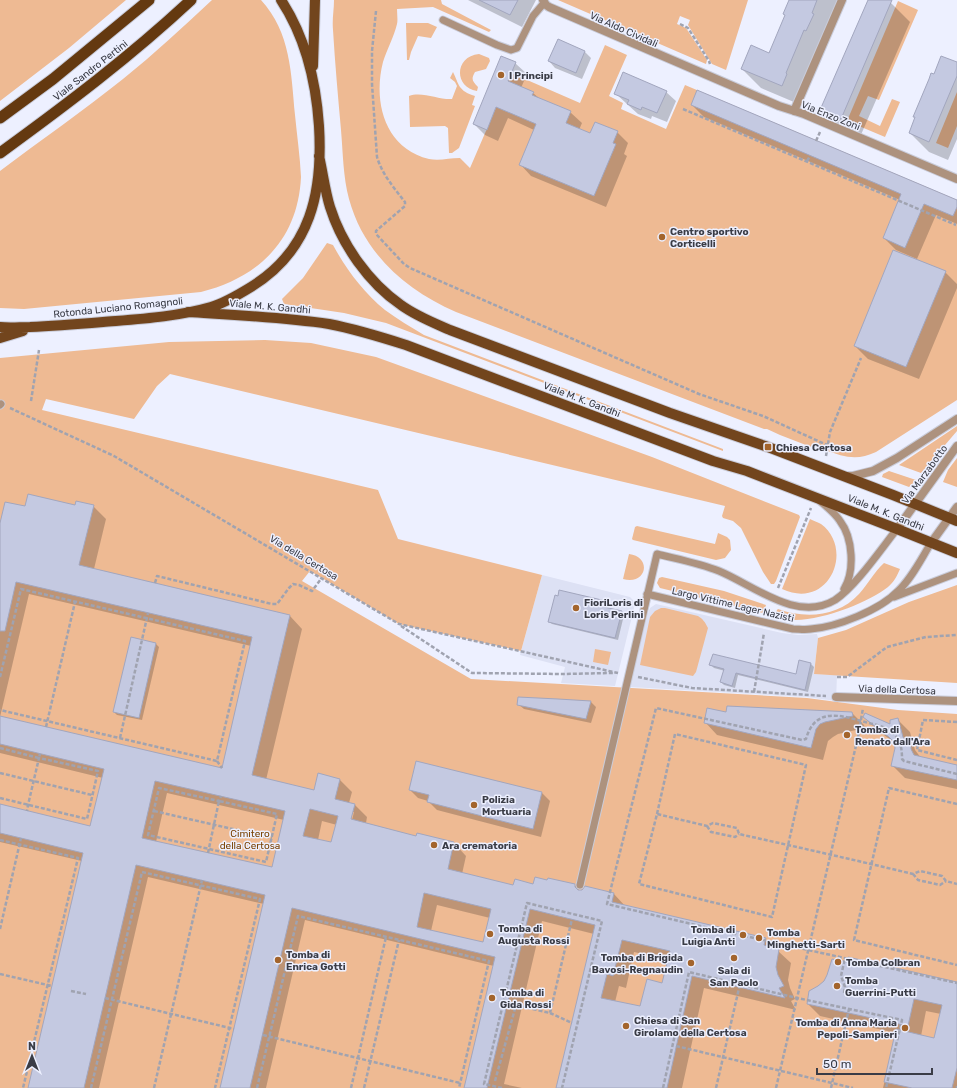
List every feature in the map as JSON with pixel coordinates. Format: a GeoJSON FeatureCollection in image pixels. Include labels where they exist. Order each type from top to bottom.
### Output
{"type":"FeatureCollection","features":[{"type":"Feature","properties":{"kind":"highway","name":"Viale Sandro Pertini"},"geometry":{"type":"LineString","coordinates":[[0,118],[53,79],[149,0]]}},
{"type":"Feature","properties":{"kind":"highway","name":"Viale Sandro Pertini"},"geometry":{"type":"LineString","coordinates":[[0,153],[119,63],[190,0]]}},
{"type":"Feature","properties":{"kind":"main road","name":"Rotonda Luciano Romagnoli"},"geometry":{"type":"LineString","coordinates":[[0,327],[7,328],[130,320],[188,312],[212,306],[239,294],[264,278],[286,257],[298,242],[312,209],[317,184],[319,156],[318,111],[313,78],[302,40],[295,24],[281,0]]}},
{"type":"Feature","properties":{"kind":"main road"},"geometry":{"type":"LineString","coordinates":[[313,78],[315,0]]}},
{"type":"Feature","properties":{"kind":"main road","name":"Viale M. K. Gandhi"},"geometry":{"type":"LineString","coordinates":[[319,156],[330,207],[347,245],[376,284],[401,305],[450,330],[670,414],[731,433],[953,519]]}},
{"type":"Feature","properties":{"kind":"main road","name":"Viale M. K. Gandhi"},"geometry":{"type":"LineString","coordinates":[[188,312],[329,324],[381,337],[406,345],[713,461],[747,471],[957,553]]}},
{"type":"Feature","properties":{"kind":"main road"},"geometry":{"type":"LineString","coordinates":[[0,338],[39,326]]}},
{"type":"Feature","properties":{"kind":"street"},"geometry":{"type":"LineString","coordinates":[[794,111],[842,0]]}},
{"type":"Feature","properties":{"kind":"street","name":"Via Aldo Cividali"},"geometry":{"type":"LineString","coordinates":[[544,1],[549,7],[698,72]]}},
{"type":"Feature","properties":{"kind":"street","name":"Via Enzo Zoni"},"geometry":{"type":"LineString","coordinates":[[698,72],[779,106],[804,114],[957,178]]}},
{"type":"Feature","properties":{"kind":"street"},"geometry":{"type":"LineString","coordinates":[[844,476],[853,476],[873,471],[897,458],[957,419]]}},
{"type":"Feature","properties":{"kind":"street","name":"Via Marzabotto"},"geometry":{"type":"LineString","coordinates":[[897,529],[957,446]]}},
{"type":"Feature","properties":{"kind":"street"},"geometry":{"type":"LineString","coordinates":[[953,519],[957,507]]}},
{"type":"Feature","properties":{"kind":"street","name":"Largo Vittime Lager Nazisti"},"geometry":{"type":"LineString","coordinates":[[931,543],[941,530],[953,519]]}},
{"type":"Feature","properties":{"kind":"street","name":"Via della Certosa"},"geometry":{"type":"LineString","coordinates":[[836,697],[957,701]]}},
{"type":"Feature","properties":{"kind":"lane","name":"Via Aldo Cividali"},"geometry":{"type":"LineString","coordinates":[[443,20],[511,50],[517,48],[533,16],[544,1]]}},
{"type":"Feature","properties":{"kind":"lane"},"geometry":{"type":"LineString","coordinates":[[816,497],[841,521],[849,543],[851,558],[850,573],[846,586],[840,596]]}},
{"type":"Feature","properties":{"kind":"lane"},"geometry":{"type":"LineString","coordinates":[[580,885],[631,676],[647,594],[657,554],[717,571],[774,599],[794,606],[810,607],[819,606],[840,596],[858,578],[897,529]]}},
{"type":"Feature","properties":{"kind":"lane","name":"Largo Vittime Lager Nazisti"},"geometry":{"type":"LineString","coordinates":[[647,594],[793,629],[812,629],[835,624],[856,617],[890,598],[908,579],[931,543]]}},
{"type":"Feature","properties":{"kind":"lane"},"geometry":{"type":"LineString","coordinates":[[890,598],[957,573]]}},
{"type":"Feature","properties":{"kind":"path"},"geometry":{"type":"LineString","coordinates":[[376,11],[372,51],[372,84],[377,157],[384,174],[405,202],[405,206],[376,231],[376,234],[404,264],[410,268],[699,394],[763,416],[827,446]]}},
{"type":"Feature","properties":{"kind":"path"},"geometry":{"type":"LineString","coordinates":[[680,24],[688,28],[710,61],[710,66]]}},
{"type":"Feature","properties":{"kind":"path"},"geometry":{"type":"LineString","coordinates":[[683,109],[956,225]]}},
{"type":"Feature","properties":{"kind":"path"},"geometry":{"type":"LineString","coordinates":[[816,141],[820,130]]}},
{"type":"Feature","properties":{"kind":"path"},"geometry":{"type":"LineString","coordinates":[[807,162],[810,156]]}},
{"type":"Feature","properties":{"kind":"path"},"geometry":{"type":"LineString","coordinates":[[31,402],[39,350]]}},
{"type":"Feature","properties":{"kind":"path"},"geometry":{"type":"LineString","coordinates":[[825,456],[830,432],[861,358]]}},
{"type":"Feature","properties":{"kind":"path","name":"Via della Certosa"},"geometry":{"type":"LineString","coordinates":[[0,404],[114,456],[398,624],[472,673],[618,673],[398,624]]}},
{"type":"Feature","properties":{"kind":"path"},"geometry":{"type":"LineString","coordinates":[[778,588],[809,515]]}},
{"type":"Feature","properties":{"kind":"path"},"geometry":{"type":"LineString","coordinates":[[155,583],[157,576],[277,604],[293,584],[312,591],[321,578]]}},
{"type":"Feature","properties":{"kind":"path"},"geometry":{"type":"LineString","coordinates":[[0,677],[21,589],[245,641],[217,761]]}},
{"type":"Feature","properties":{"kind":"path"},"geometry":{"type":"LineString","coordinates":[[46,727],[75,602]]}},
{"type":"Feature","properties":{"kind":"path"},"geometry":{"type":"LineString","coordinates":[[120,738],[148,613]]}},
{"type":"Feature","properties":{"kind":"path"},"geometry":{"type":"LineString","coordinates":[[754,692],[765,629]]}},
{"type":"Feature","properties":{"kind":"path"},"geometry":{"type":"LineString","coordinates":[[837,676],[847,676],[887,647],[926,637],[957,635]]}},
{"type":"Feature","properties":{"kind":"path"},"geometry":{"type":"LineString","coordinates":[[631,676],[692,688],[836,697]]}},
{"type":"Feature","properties":{"kind":"path"},"geometry":{"type":"LineString","coordinates":[[776,1088],[864,703]]}},
{"type":"Feature","properties":{"kind":"path"},"geometry":{"type":"LineString","coordinates":[[957,774],[904,762],[902,759],[900,742],[892,732],[880,726],[861,721],[834,716],[822,718],[811,726],[806,739],[802,740],[656,708],[607,904],[957,983]]}},
{"type":"Feature","properties":{"kind":"path"},"geometry":{"type":"LineString","coordinates":[[0,710],[217,761],[222,768]]}},
{"type":"Feature","properties":{"kind":"path"},"geometry":{"type":"LineString","coordinates":[[957,722],[923,720],[917,750],[957,760]]}},
{"type":"Feature","properties":{"kind":"path"},"geometry":{"type":"LineString","coordinates":[[675,734],[806,765],[788,845],[772,917],[639,884],[675,734]]}},
{"type":"Feature","properties":{"kind":"path"},"geometry":{"type":"LineString","coordinates":[[0,748],[98,771],[87,819],[0,798]]}},
{"type":"Feature","properties":{"kind":"path"},"geometry":{"type":"LineString","coordinates":[[27,811],[40,754]]}},
{"type":"Feature","properties":{"kind":"path"},"geometry":{"type":"LineString","coordinates":[[0,773],[92,795]]}},
{"type":"Feature","properties":{"kind":"path"},"geometry":{"type":"LineString","coordinates":[[159,788],[219,801],[277,814],[266,862],[148,835],[159,788]]}},
{"type":"Feature","properties":{"kind":"path"},"geometry":{"type":"LineString","coordinates":[[957,804],[889,788],[854,940],[957,965]]}},
{"type":"Feature","properties":{"kind":"path"},"geometry":{"type":"LineString","coordinates":[[208,853],[220,796]]}},
{"type":"Feature","properties":{"kind":"path"},"geometry":{"type":"LineString","coordinates":[[154,811],[272,838]]}},
{"type":"Feature","properties":{"kind":"path"},"geometry":{"type":"LineString","coordinates":[[657,814],[707,826],[713,823],[737,828],[739,834]]}},
{"type":"Feature","properties":{"kind":"path"},"geometry":{"type":"LineString","coordinates":[[707,826],[711,832],[735,837],[739,834],[830,854],[913,874],[918,880],[940,885],[946,881]]}},
{"type":"Feature","properties":{"kind":"path"},"geometry":{"type":"LineString","coordinates":[[0,929],[21,838]]}},
{"type":"Feature","properties":{"kind":"path"},"geometry":{"type":"LineString","coordinates":[[0,840],[78,858],[23,1088]]}},
{"type":"Feature","properties":{"kind":"path"},"geometry":{"type":"LineString","coordinates":[[913,874],[920,871],[942,876],[946,881],[957,884]]}},
{"type":"Feature","properties":{"kind":"path"},"geometry":{"type":"LineString","coordinates":[[91,1088],[142,872],[260,899],[215,1088]]}},
{"type":"Feature","properties":{"kind":"path"},"geometry":{"type":"LineString","coordinates":[[154,1088],[202,880]]}},
{"type":"Feature","properties":{"kind":"path"},"geometry":{"type":"LineString","coordinates":[[502,1088],[484,1084],[527,904],[602,921],[562,1088]]}},
{"type":"Feature","properties":{"kind":"path"},"geometry":{"type":"LineString","coordinates":[[257,1088],[298,916],[489,961],[459,1088]]}},
{"type":"Feature","properties":{"kind":"path"},"geometry":{"type":"LineString","coordinates":[[550,1013],[572,919]]}},
{"type":"Feature","properties":{"kind":"path"},"geometry":{"type":"LineString","coordinates":[[351,1088],[386,936]]}},
{"type":"Feature","properties":{"kind":"path"},"geometry":{"type":"LineString","coordinates":[[364,1088],[399,940]]}},
{"type":"Feature","properties":{"kind":"path"},"geometry":{"type":"LineString","coordinates":[[844,993],[845,987],[841,975],[845,958]]}},
{"type":"Feature","properties":{"kind":"path"},"geometry":{"type":"LineString","coordinates":[[663,1088],[689,972],[797,998],[902,1020],[886,1088]]}},
{"type":"Feature","properties":{"kind":"path"},"geometry":{"type":"LineString","coordinates":[[0,974],[52,986]]}},
{"type":"Feature","properties":{"kind":"path"},"geometry":{"type":"LineString","coordinates":[[716,1088],[740,984]]}},
{"type":"Feature","properties":{"kind":"path"},"geometry":{"type":"LineString","coordinates":[[71,991],[86,994]]}},
{"type":"Feature","properties":{"kind":"path"},"geometry":{"type":"LineString","coordinates":[[481,997],[486,998]]}},
{"type":"Feature","properties":{"kind":"path"},"geometry":{"type":"LineString","coordinates":[[105,998],[234,1029]]}},
{"type":"Feature","properties":{"kind":"path"},"geometry":{"type":"LineString","coordinates":[[508,1003],[550,1013],[572,1023]]}},
{"type":"Feature","properties":{"kind":"path"},"geometry":{"type":"LineString","coordinates":[[495,1080],[516,1005]]}},
{"type":"Feature","properties":{"kind":"path"},"geometry":{"type":"LineString","coordinates":[[831,1088],[849,1009]]}},
{"type":"Feature","properties":{"kind":"path"},"geometry":{"type":"LineString","coordinates":[[263,1035],[460,1083]]}},
{"type":"Feature","properties":{"kind":"path"},"geometry":{"type":"LineString","coordinates":[[676,1046],[853,1088]]}},
{"type":"Feature","properties":{"kind":"shaded area"},"geometry":{"type":"Polygon","coordinates":[[[542,575],[630,597],[633,600],[634,608],[615,686],[561,683],[565,667],[520,655],[542,575]]]}},
{"type":"Feature","properties":{"kind":"shaded area"},"geometry":{"type":"Polygon","coordinates":[[[656,604],[782,633],[798,635],[817,634],[818,638],[814,674],[837,675],[836,701],[807,697],[630,687],[648,613],[650,608],[656,604]]]}},
{"type":"Feature","properties":{"kind":"green space"},"geometry":{"type":"Polygon","coordinates":[[[0,0],[126,0],[69,48],[0,101],[0,0]]]}},
{"type":"Feature","properties":{"kind":"green space"},"geometry":{"type":"Polygon","coordinates":[[[212,0],[261,0],[271,13],[284,40],[290,69],[301,177],[298,199],[292,219],[284,237],[272,252],[258,265],[241,276],[222,285],[201,292],[24,309],[0,308],[0,171],[93,103],[123,79],[212,0]]]}},
{"type":"Feature","properties":{"kind":"green space","name":"Centro sportivo Corticelli"},"geometry":{"type":"Polygon","coordinates":[[[334,0],[441,0],[442,4],[491,30],[489,32],[433,7],[397,9],[397,24],[383,62],[380,77],[381,107],[385,121],[392,134],[401,145],[414,153],[429,159],[437,160],[460,158],[470,168],[511,73],[580,103],[605,45],[627,55],[609,96],[623,103],[621,109],[666,129],[685,85],[957,200],[957,400],[876,452],[857,457],[838,455],[825,450],[824,452],[767,429],[456,312],[420,293],[389,268],[376,253],[365,237],[356,219],[349,199],[344,174],[335,55],[333,26],[334,0]]]}},
{"type":"Feature","properties":{"kind":"green space"},"geometry":{"type":"Polygon","coordinates":[[[558,0],[748,0],[726,70],[712,64],[688,25],[690,20],[680,16],[677,24],[686,28],[707,60],[706,64],[558,0]]]}},
{"type":"Feature","properties":{"kind":"green space"},"geometry":{"type":"Polygon","coordinates":[[[898,1],[918,10],[879,100],[868,96],[859,116],[880,126],[892,99],[900,102],[885,137],[847,121],[898,1]]]}},
{"type":"Feature","properties":{"kind":"green space"},"geometry":{"type":"Polygon","coordinates":[[[406,23],[428,23],[437,27],[431,38],[418,36],[409,60],[407,60],[406,23]]]}},
{"type":"Feature","properties":{"kind":"green space"},"geometry":{"type":"Polygon","coordinates":[[[479,54],[489,58],[490,61],[486,69],[475,72],[474,74],[473,80],[478,87],[477,91],[464,84],[460,72],[461,66],[465,60],[471,56],[479,54]]]}},
{"type":"Feature","properties":{"kind":"green space"},"geometry":{"type":"Polygon","coordinates":[[[453,72],[460,87],[465,92],[475,96],[472,105],[475,106],[459,148],[452,153],[449,153],[448,128],[445,126],[410,127],[409,96],[419,94],[452,99],[457,86],[450,78],[453,72]]]}},
{"type":"Feature","properties":{"kind":"green space"},"geometry":{"type":"Polygon","coordinates":[[[957,92],[957,126],[948,148],[936,143],[957,92]]]}},
{"type":"Feature","properties":{"kind":"green space"},"geometry":{"type":"Polygon","coordinates":[[[327,243],[333,245],[356,280],[369,296],[394,317],[424,335],[723,449],[723,451],[386,323],[344,313],[284,304],[282,299],[303,278],[327,243]]]}},
{"type":"Feature","properties":{"kind":"green space","name":"Cimitero della Certosa"},"geometry":{"type":"Polygon","coordinates":[[[265,340],[311,343],[376,357],[652,457],[799,515],[800,517],[776,581],[774,584],[771,584],[763,572],[741,528],[733,521],[723,518],[722,516],[725,506],[170,374],[157,386],[134,419],[46,399],[42,410],[378,490],[398,539],[542,575],[521,651],[399,624],[310,571],[302,581],[471,679],[807,698],[898,710],[957,714],[957,1088],[0,1088],[0,358],[169,342],[265,340]]]}},
{"type":"Feature","properties":{"kind":"green space"},"geometry":{"type":"Polygon","coordinates":[[[957,426],[957,431],[921,473],[899,465],[957,426]]]}},
{"type":"Feature","properties":{"kind":"green space"},"geometry":{"type":"Polygon","coordinates":[[[957,458],[957,487],[943,482],[948,470],[957,458]]]}},
{"type":"Feature","properties":{"kind":"green space"},"geometry":{"type":"Polygon","coordinates":[[[889,471],[916,480],[909,487],[882,477],[883,474],[889,471]]]}},
{"type":"Feature","properties":{"kind":"green space"},"geometry":{"type":"Polygon","coordinates":[[[810,519],[821,524],[831,535],[836,548],[836,561],[832,574],[824,585],[813,592],[799,594],[782,589],[810,519]]]}},
{"type":"Feature","properties":{"kind":"green space"},"geometry":{"type":"Polygon","coordinates":[[[637,526],[715,544],[718,533],[730,540],[731,550],[725,558],[716,560],[633,540],[635,527],[637,526]]]}},
{"type":"Feature","properties":{"kind":"green space"},"geometry":{"type":"Polygon","coordinates":[[[629,554],[637,556],[644,565],[644,570],[641,575],[631,580],[623,579],[629,554]]]}},
{"type":"Feature","properties":{"kind":"green space"},"geometry":{"type":"Polygon","coordinates":[[[884,563],[900,569],[898,574],[888,587],[865,601],[849,608],[816,618],[800,620],[786,619],[775,615],[778,609],[810,615],[821,614],[841,607],[851,602],[859,594],[884,563]]]}},
{"type":"Feature","properties":{"kind":"green space"},"geometry":{"type":"Polygon","coordinates":[[[662,577],[724,591],[766,605],[763,613],[660,588],[657,583],[659,578],[662,577]]]}},
{"type":"Feature","properties":{"kind":"green space"},"geometry":{"type":"Polygon","coordinates":[[[957,585],[957,683],[814,674],[818,638],[846,630],[909,602],[957,585]]]}},
{"type":"Feature","properties":{"kind":"green space"},"geometry":{"type":"Polygon","coordinates":[[[661,608],[698,616],[704,621],[708,628],[696,672],[693,676],[640,665],[650,617],[655,611],[661,608]]]}},
{"type":"Feature","properties":{"kind":"green space"},"geometry":{"type":"Polygon","coordinates":[[[595,649],[611,652],[608,665],[593,662],[595,649]]]}},
{"type":"Feature","properties":{"kind":"building"},"geometry":{"type":"Polygon","coordinates":[[[479,0],[518,0],[510,15],[479,0]]]}},
{"type":"Feature","properties":{"kind":"building"},"geometry":{"type":"Polygon","coordinates":[[[789,0],[817,0],[812,13],[814,14],[806,31],[804,30],[782,86],[741,69],[751,45],[769,53],[785,15],[783,14],[789,0]]]}},
{"type":"Feature","properties":{"kind":"building"},"geometry":{"type":"Polygon","coordinates":[[[868,0],[892,0],[841,119],[820,110],[868,0]]]}},
{"type":"Feature","properties":{"kind":"building"},"geometry":{"type":"Polygon","coordinates":[[[558,39],[585,51],[576,73],[548,61],[558,39]]]}},
{"type":"Feature","properties":{"kind":"building"},"geometry":{"type":"Polygon","coordinates":[[[501,56],[516,62],[508,81],[534,92],[532,95],[571,111],[566,123],[590,133],[595,122],[618,131],[613,143],[616,144],[594,196],[519,165],[536,124],[496,107],[487,130],[473,124],[501,56]]]}},
{"type":"Feature","properties":{"kind":"building"},"geometry":{"type":"Polygon","coordinates":[[[941,56],[957,62],[957,76],[929,142],[909,133],[915,117],[913,117],[931,73],[934,74],[941,56]]]}},
{"type":"Feature","properties":{"kind":"building"},"geometry":{"type":"Polygon","coordinates":[[[623,72],[667,91],[657,113],[642,107],[641,110],[627,104],[629,100],[614,94],[623,72]]]}},
{"type":"Feature","properties":{"kind":"building"},"geometry":{"type":"Polygon","coordinates":[[[697,90],[957,200],[957,207],[953,216],[924,204],[905,248],[883,238],[901,194],[691,105],[697,90]]]}},
{"type":"Feature","properties":{"kind":"building"},"geometry":{"type":"Polygon","coordinates":[[[893,250],[946,271],[906,367],[854,346],[893,250]]]}},
{"type":"Feature","properties":{"kind":"building"},"geometry":{"type":"Polygon","coordinates":[[[28,494],[75,505],[76,501],[94,505],[79,565],[290,615],[252,775],[314,790],[318,773],[340,779],[335,799],[355,804],[351,819],[416,836],[417,833],[454,842],[448,869],[513,885],[515,879],[533,884],[535,877],[547,880],[548,878],[575,884],[575,887],[578,890],[582,890],[585,886],[614,893],[612,902],[766,938],[764,945],[779,949],[776,967],[778,975],[784,986],[779,988],[785,998],[692,976],[667,1088],[556,1088],[595,925],[530,909],[487,1088],[464,1088],[495,957],[292,908],[250,1088],[220,1088],[265,895],[136,865],[84,1088],[28,1088],[83,853],[0,833],[0,804],[90,826],[104,769],[0,744],[0,716],[222,768],[252,637],[16,582],[5,631],[0,631],[0,523],[5,502],[25,506],[28,494]],[[155,781],[142,838],[272,867],[285,811],[155,781]],[[310,809],[303,836],[331,842],[338,816],[310,809]],[[424,893],[417,927],[483,942],[491,909],[424,893]],[[622,940],[613,976],[607,974],[601,998],[640,1006],[647,979],[662,983],[670,951],[622,940]]]}},
{"type":"Feature","properties":{"kind":"building"},"geometry":{"type":"Polygon","coordinates":[[[559,590],[606,601],[604,607],[622,611],[615,638],[548,622],[555,595],[558,596],[559,590]]]}},
{"type":"Feature","properties":{"kind":"building"},"geometry":{"type":"Polygon","coordinates":[[[131,637],[156,643],[139,718],[113,712],[131,637]]]}},
{"type":"Feature","properties":{"kind":"building"},"geometry":{"type":"Polygon","coordinates":[[[713,654],[796,674],[799,660],[811,663],[805,690],[736,673],[732,686],[720,682],[724,669],[709,665],[713,654]]]}},
{"type":"Feature","properties":{"kind":"building"},"geometry":{"type":"Polygon","coordinates":[[[518,697],[591,701],[586,719],[517,705],[518,697]]]}},
{"type":"Feature","properties":{"kind":"building"},"geometry":{"type":"Polygon","coordinates":[[[727,706],[852,712],[853,716],[820,724],[816,729],[811,748],[704,723],[707,708],[726,712],[727,706]]]}},
{"type":"Feature","properties":{"kind":"building"},"geometry":{"type":"Polygon","coordinates":[[[865,713],[890,724],[890,720],[898,718],[903,737],[908,745],[911,746],[914,755],[957,765],[957,780],[891,766],[895,748],[894,742],[863,717],[865,713]]]}},
{"type":"Feature","properties":{"kind":"building"},"geometry":{"type":"Polygon","coordinates":[[[416,761],[542,792],[533,829],[427,802],[429,795],[409,790],[416,761]]]}},
{"type":"Feature","properties":{"kind":"building"},"geometry":{"type":"Polygon","coordinates":[[[848,957],[957,982],[957,1068],[952,1088],[912,1088],[884,1082],[896,1029],[934,1038],[942,1005],[914,999],[908,1026],[807,1004],[809,991],[824,981],[832,959],[847,962],[848,957]]]}},
{"type":"Feature","properties":{"kind":"place","name":"I Principi"},"geometry":{"type":"Point","coordinates":[501,75]}},
{"type":"Feature","properties":{"kind":"place","name":"Centro sportivo Corticelli"},"geometry":{"type":"Point","coordinates":[662,237]}},
{"type":"Feature","properties":{"kind":"place","name":"Chiesa Certosa"},"geometry":{"type":"Point","coordinates":[768,447]}},
{"type":"Feature","properties":{"kind":"place","name":"FioriLoris di Loris Perlini"},"geometry":{"type":"Point","coordinates":[576,608]}},
{"type":"Feature","properties":{"kind":"place","name":"Tomba di Renato dall'Ara"},"geometry":{"type":"Point","coordinates":[847,735]}},
{"type":"Feature","properties":{"kind":"place","name":"Polizia Mortuaria"},"geometry":{"type":"Point","coordinates":[474,805]}},
{"type":"Feature","properties":{"kind":"place","name":"Ara crematoria"},"geometry":{"type":"Point","coordinates":[434,845]}},
{"type":"Feature","properties":{"kind":"place","name":"Tomba di Augusta Rossi"},"geometry":{"type":"Point","coordinates":[490,934]}},
{"type":"Feature","properties":{"kind":"place","name":"Tomba di Luigia Anti"},"geometry":{"type":"Point","coordinates":[743,935]}},
{"type":"Feature","properties":{"kind":"place","name":"Tomba Minghetti-Sarti"},"geometry":{"type":"Point","coordinates":[759,938]}},
{"type":"Feature","properties":{"kind":"place","name":"Sala di San Paolo"},"geometry":{"type":"Point","coordinates":[734,958]}},
{"type":"Feature","properties":{"kind":"place","name":"Tomba di Enrica Gotti"},"geometry":{"type":"Point","coordinates":[278,960]}},
{"type":"Feature","properties":{"kind":"place","name":"Tomba Colbran"},"geometry":{"type":"Point","coordinates":[838,962]}},
{"type":"Feature","properties":{"kind":"place","name":"Tomba di Brigida Bavosi-Regnaudin"},"geometry":{"type":"Point","coordinates":[691,963]}},
{"type":"Feature","properties":{"kind":"place","name":"Tomba Guerrini-Putti"},"geometry":{"type":"Point","coordinates":[837,986]}},
{"type":"Feature","properties":{"kind":"place","name":"Tomba di Gida Rossi"},"geometry":{"type":"Point","coordinates":[492,998]}},
{"type":"Feature","properties":{"kind":"place","name":"Chiesa di San Girolamo della Certosa"},"geometry":{"type":"Point","coordinates":[626,1026]}},
{"type":"Feature","properties":{"kind":"place","name":"Tomba di Anna Maria Pepoli-Sampieri"},"geometry":{"type":"Point","coordinates":[905,1028]}}]}
